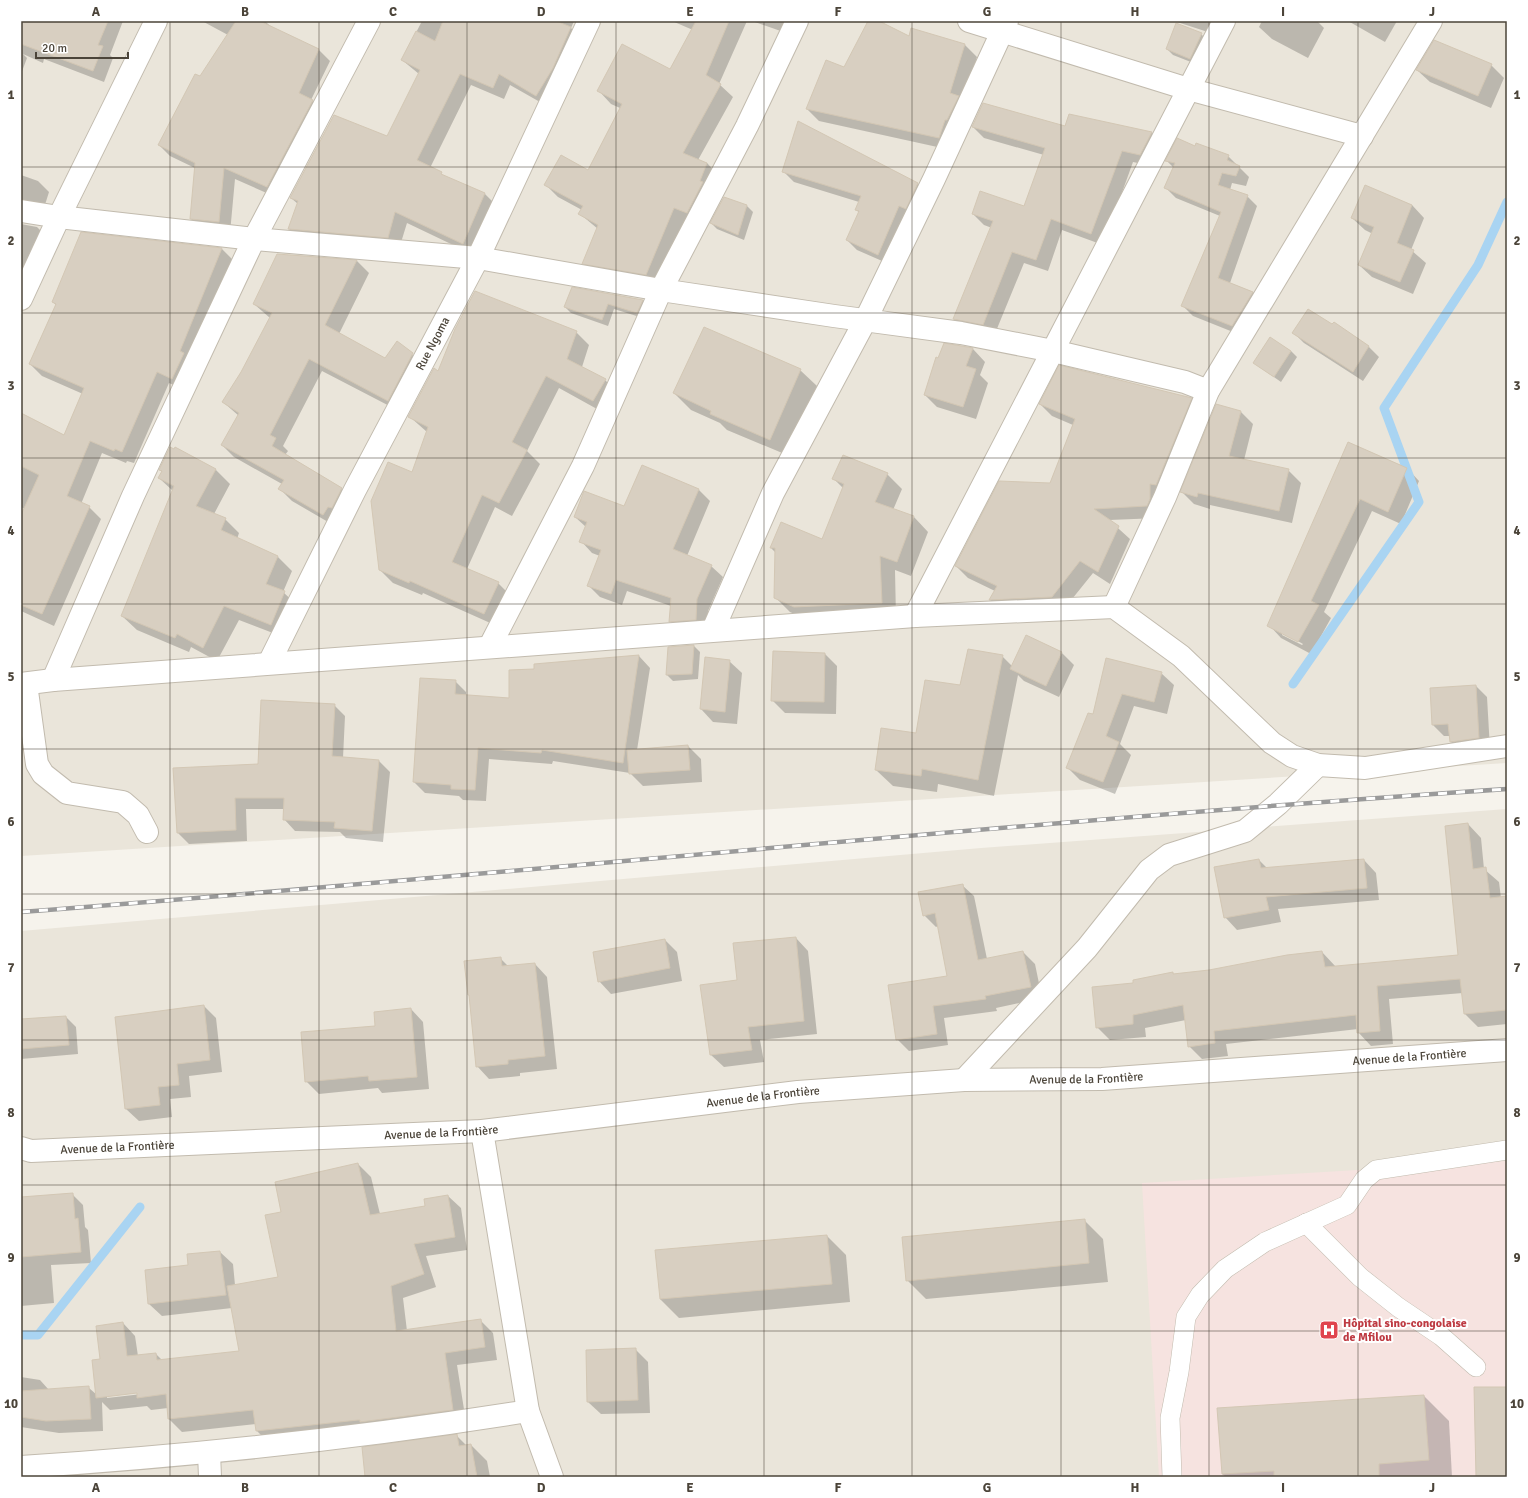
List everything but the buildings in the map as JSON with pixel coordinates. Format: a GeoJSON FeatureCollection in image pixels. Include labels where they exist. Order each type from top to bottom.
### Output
{"type":"FeatureCollection","features":[{"type":"Feature","properties":{"kind":"street"},"geometry":{"type":"LineString","coordinates":[[21,299],[59,217],[156,21]]}},
{"type":"Feature","properties":{"kind":"street"},"geometry":{"type":"LineString","coordinates":[[52,680],[133,496],[254,240],[369,21]]}},
{"type":"Feature","properties":{"kind":"street","name":"Rue Ngoma"},"geometry":{"type":"LineString","coordinates":[[270,663],[355,490],[478,258],[589,21]]}},
{"type":"Feature","properties":{"kind":"street"},"geometry":{"type":"LineString","coordinates":[[490,646],[583,466],[661,290],[747,126],[797,21]]}},
{"type":"Feature","properties":{"kind":"street"},"geometry":{"type":"LineString","coordinates":[[968,21],[1004,26],[1188,89],[1362,136]]}},
{"type":"Feature","properties":{"kind":"street"},"geometry":{"type":"LineString","coordinates":[[915,616],[991,467],[1054,351],[1224,21]]}},
{"type":"Feature","properties":{"kind":"street"},"geometry":{"type":"LineString","coordinates":[[1114,607],[1165,498],[1208,391],[1431,21]]}},
{"type":"Feature","properties":{"kind":"street"},"geometry":{"type":"LineString","coordinates":[[713,630],[773,494],[866,319],[934,180],[1004,26]]}},
{"type":"Feature","properties":{"kind":"street"},"geometry":{"type":"LineString","coordinates":[[21,211],[59,217],[254,240],[478,258],[661,290],[961,333],[1054,351],[1185,382],[1208,391]]}},
{"type":"Feature","properties":{"kind":"street"},"geometry":{"type":"LineString","coordinates":[[147,832],[138,815],[123,802],[68,793],[43,774],[37,764],[24,684],[52,680],[713,630],[915,616],[1114,607],[1181,656],[1272,742],[1292,756],[1318,764],[1365,768],[1507,746]]}},
{"type":"Feature","properties":{"kind":"street"},"geometry":{"type":"LineString","coordinates":[[964,1080],[1087,948],[1149,870],[1169,855],[1245,831],[1278,804],[1318,764]]}},
{"type":"Feature","properties":{"kind":"street","name":"Avenue de la Frontière"},"geometry":{"type":"LineString","coordinates":[[21,1148],[31,1152],[482,1131],[798,1092],[964,1080],[1102,1079],[1507,1050]]}},
{"type":"Feature","properties":{"kind":"street"},"geometry":{"type":"LineString","coordinates":[[482,1131],[528,1411],[552,1477]]}},
{"type":"Feature","properties":{"kind":"street"},"geometry":{"type":"LineString","coordinates":[[21,1467],[209,1453],[433,1426],[528,1411]]}},
{"type":"Feature","properties":{"kind":"street"},"geometry":{"type":"LineString","coordinates":[[209,1453],[210,1477]]}},
{"type":"Feature","properties":{"kind":"lane"},"geometry":{"type":"LineString","coordinates":[[1172,1477],[1170,1418],[1179,1372],[1186,1317],[1200,1295],[1225,1269],[1265,1242],[1347,1205],[1364,1180],[1376,1170],[1507,1150]]}},
{"type":"Feature","properties":{"kind":"lane"},"geometry":{"type":"LineString","coordinates":[[1306,1223],[1360,1277],[1398,1307],[1441,1336],[1476,1367]]}},
{"type":"Feature","properties":{"kind":"shaded area"},"geometry":{"type":"Polygon","coordinates":[[[21,21],[1507,21],[1507,763],[21,856],[21,21]]]}},
{"type":"Feature","properties":{"kind":"shaded area"},"geometry":{"type":"Polygon","coordinates":[[[1507,809],[1507,1477],[21,1477],[21,931],[981,848],[1507,809]]]}},
{"type":"Feature","properties":{"kind":"shaded area","name":"Hôpital sino-congolaise de Mfilou"},"geometry":{"type":"Polygon","coordinates":[[[1507,1161],[1507,1477],[1159,1477],[1142,1183],[1507,1161]]]}},
{"type":"Feature","properties":{"kind":"waterway"},"geometry":{"type":"LineString","coordinates":[[1293,684],[1419,502],[1384,408],[1478,265],[1507,202]]}},
{"type":"Feature","properties":{"kind":"waterway"},"geometry":{"type":"LineString","coordinates":[[21,1335],[38,1335],[140,1207]]}},
{"type":"Feature","properties":{"kind":"railway"},"geometry":{"type":"LineString","coordinates":[[21,912],[950,832],[1321,802],[1507,789]]}},
{"type":"Feature","properties":{"kind":"place","name":"Hôpital sino-congolaise de Mfilou"},"geometry":{"type":"Point","coordinates":[1329,1330]}}]}
